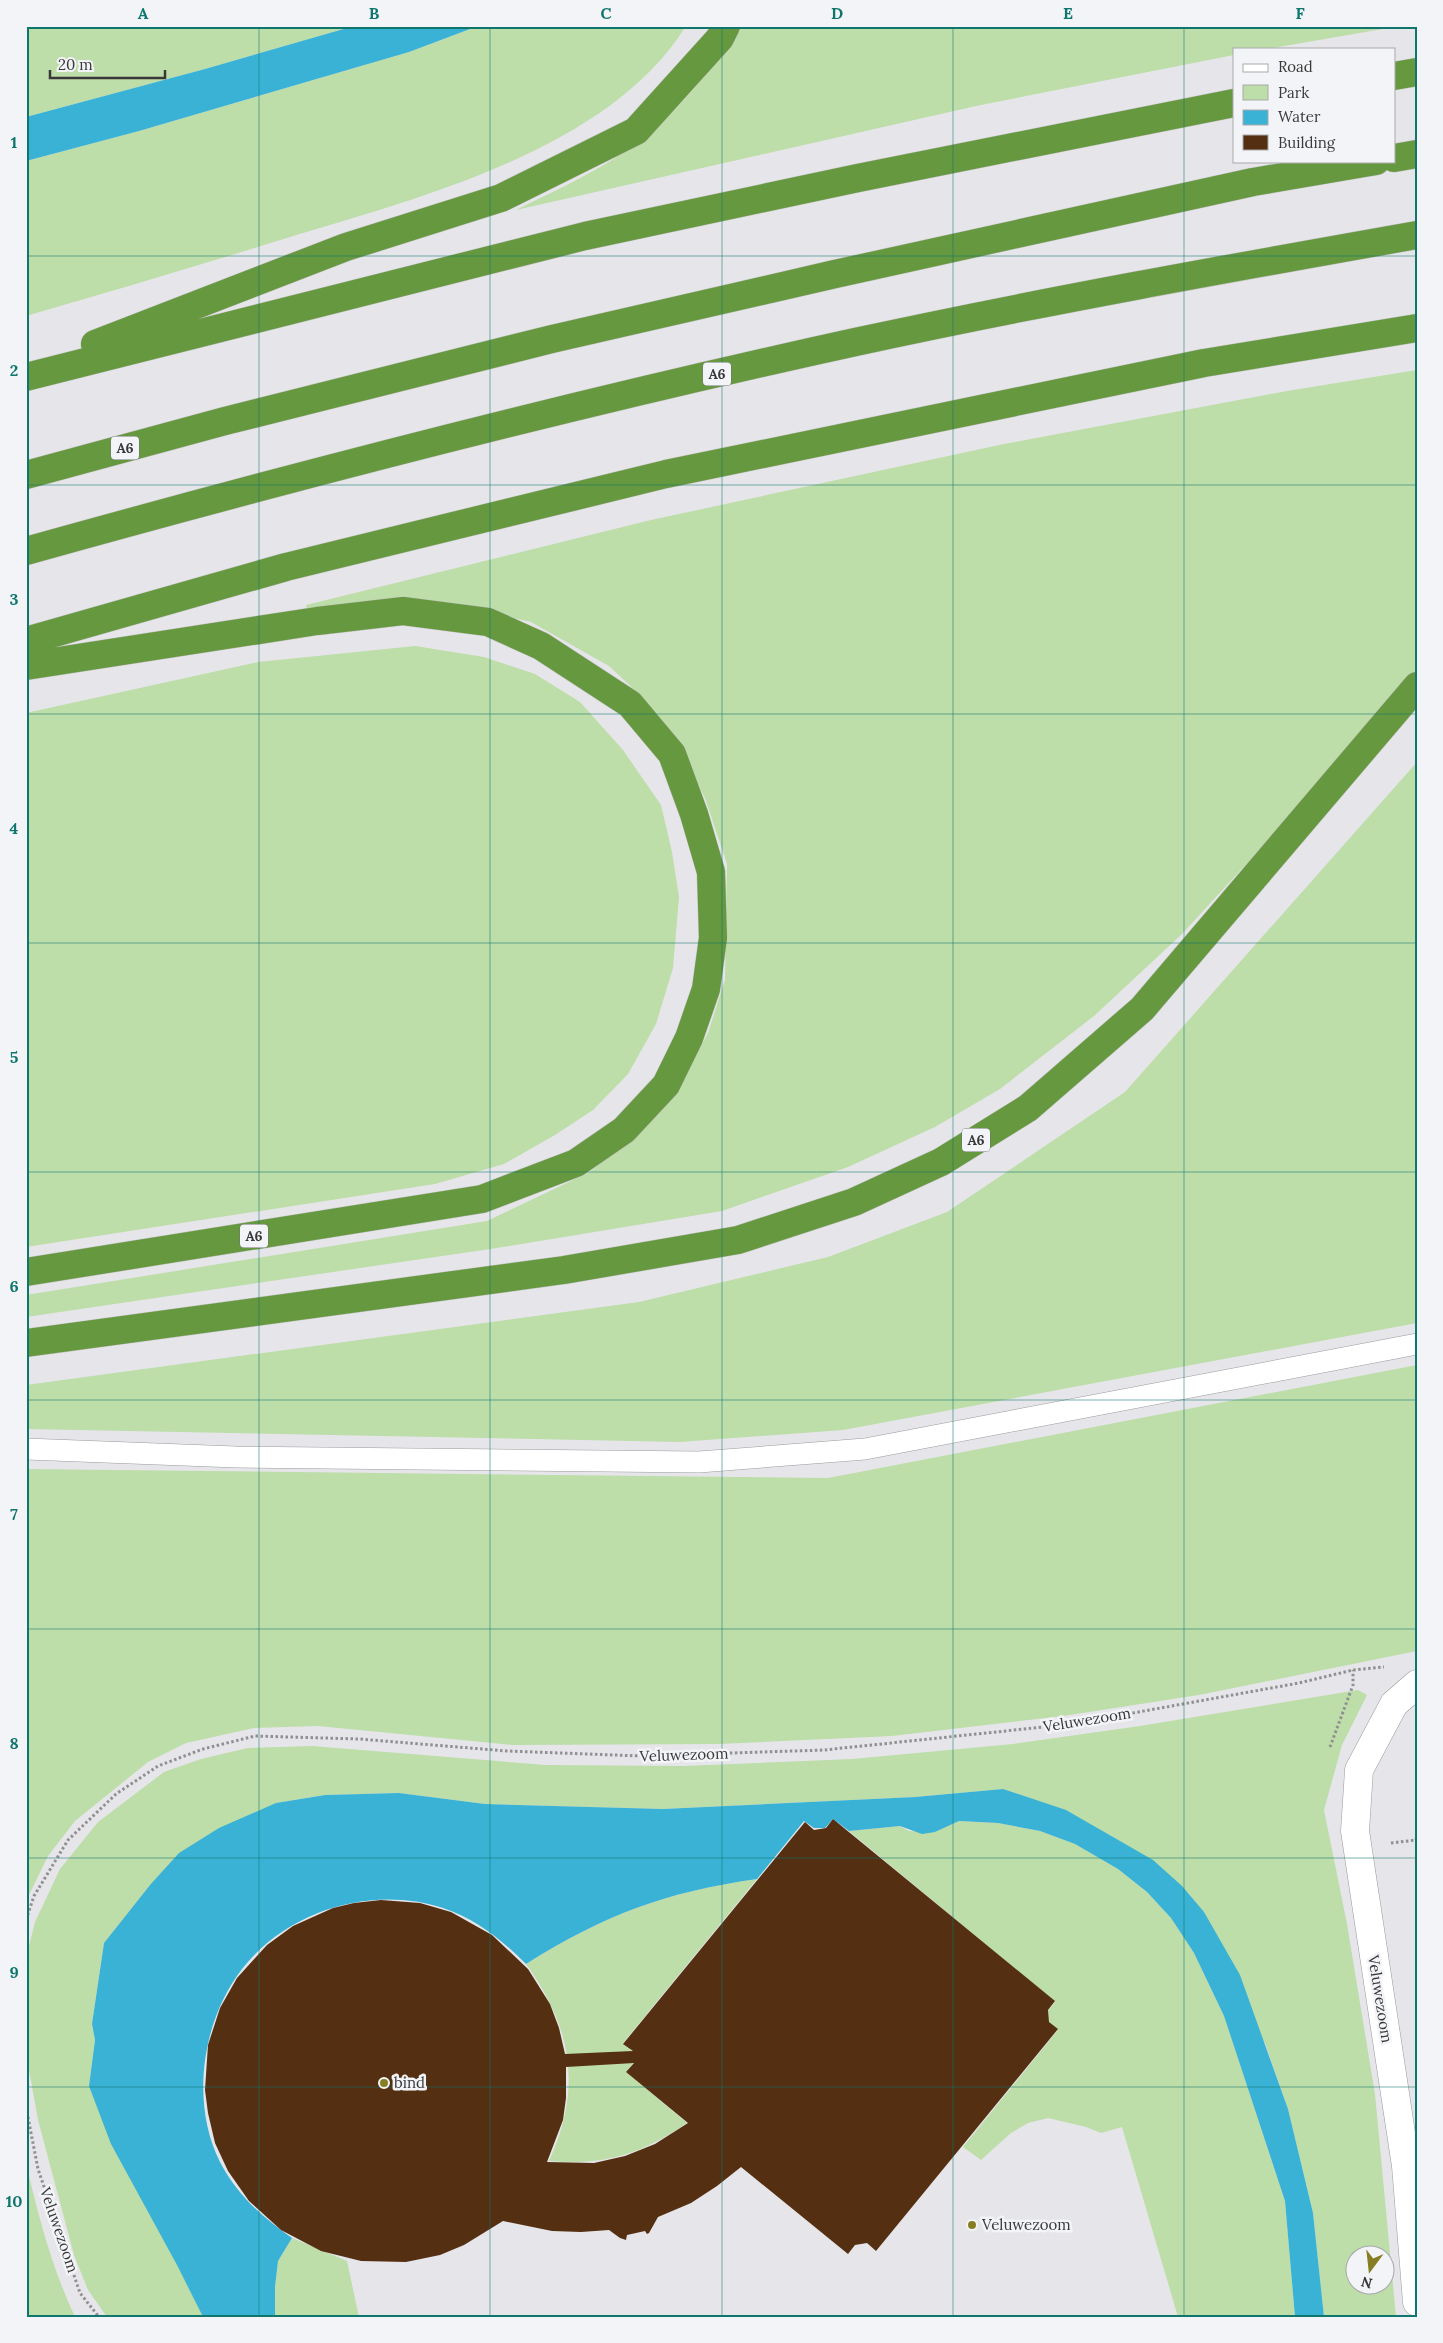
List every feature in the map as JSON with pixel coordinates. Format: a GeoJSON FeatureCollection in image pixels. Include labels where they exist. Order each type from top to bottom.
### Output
{"type":"FeatureCollection","features":[{"type":"Feature","properties":{"kind":"highway"},"geometry":{"type":"LineString","coordinates":[[26,371],[346,248],[500,198],[628,135],[636,131],[643,124],[720,38],[726,26]]}},
{"type":"Feature","properties":{"kind":"highway"},"geometry":{"type":"LineString","coordinates":[[1396,76],[1417,72]]}},
{"type":"Feature","properties":{"kind":"highway"},"geometry":{"type":"LineString","coordinates":[[26,377],[586,236],[858,178],[1233,103]]}},
{"type":"Feature","properties":{"kind":"highway"},"geometry":{"type":"LineString","coordinates":[[1396,158],[1417,154]]}},
{"type":"Feature","properties":{"kind":"highway","name":"A6"},"geometry":{"type":"LineString","coordinates":[[26,475],[224,421],[552,339],[1253,182],[1370,162]]}},
{"type":"Feature","properties":{"kind":"highway","name":"A6"},"geometry":{"type":"LineString","coordinates":[[26,552],[247,489],[601,400],[833,348],[1196,274],[1417,235]]}},
{"type":"Feature","properties":{"kind":"highway"},"geometry":{"type":"LineString","coordinates":[[26,641],[286,567],[666,474],[1194,365],[1417,328]]}},
{"type":"Feature","properties":{"kind":"highway","name":"A6"},"geometry":{"type":"LineString","coordinates":[[26,666],[317,621],[404,611],[488,622],[541,646],[630,704],[672,754],[694,814],[711,872],[713,938],[706,989],[689,1038],[666,1085],[624,1130],[576,1163],[482,1200],[26,1272]]}},
{"type":"Feature","properties":{"kind":"highway","name":"A6"},"geometry":{"type":"LineString","coordinates":[[26,1343],[564,1270],[738,1240],[854,1202],[941,1162],[1028,1108],[1142,1009],[1417,686]]}},
{"type":"Feature","properties":{"kind":"street","name":"Veluwezoom"},"geometry":{"type":"LineString","coordinates":[[1417,1684],[1394,1704],[1359,1770],[1355,1831],[1406,2166],[1417,2302]]}},
{"type":"Feature","properties":{"kind":"lane"},"geometry":{"type":"LineString","coordinates":[[26,1449],[236,1457],[699,1462],[865,1449],[1417,1344]]}},
{"type":"Feature","properties":{"kind":"path","name":"Veluwezoom"},"geometry":{"type":"LineString","coordinates":[[26,1920],[34,1896],[68,1840],[116,1794],[158,1766],[203,1749],[255,1736],[360,1739],[507,1751],[641,1756],[824,1750],[1072,1724],[1299,1683],[1354,1670],[1390,1666]]}},
{"type":"Feature","properties":{"kind":"path","name":"Veluwezoom"},"geometry":{"type":"LineString","coordinates":[[26,2107],[38,2169],[80,2293],[99,2317]]}},
{"type":"Feature","properties":{"kind":"green space"},"geometry":{"type":"Polygon","coordinates":[[[26,26],[354,26],[205,69],[26,117],[26,26]]]}},
{"type":"Feature","properties":{"kind":"green space"},"geometry":{"type":"Polygon","coordinates":[[[478,26],[686,26],[652,69],[610,106],[560,137],[507,164],[451,186],[394,205],[26,316],[26,161],[139,131],[409,52],[478,26]]]}},
{"type":"Feature","properties":{"kind":"green space"},"geometry":{"type":"Polygon","coordinates":[[[741,26],[1400,26],[1273,48],[1233,48],[1233,55],[976,106],[516,210],[600,167],[631,147],[684,100],[741,26]]]}},
{"type":"Feature","properties":{"kind":"green space"},"geometry":{"type":"Polygon","coordinates":[[[1417,370],[1417,674],[1326,777],[1182,934],[1094,1016],[1000,1089],[935,1127],[848,1167],[722,1211],[497,1248],[26,1317],[26,1295],[487,1221],[590,1172],[658,1115],[685,1075],[708,1033],[725,980],[727,864],[705,798],[673,736],[639,694],[609,666],[531,622],[461,606],[307,609],[306,605],[651,520],[1004,444],[1287,391],[1417,370]]]}},
{"type":"Feature","properties":{"kind":"green space"},"geometry":{"type":"Polygon","coordinates":[[[415,646],[484,657],[535,674],[580,702],[623,750],[661,805],[672,852],[679,897],[673,968],[656,1024],[628,1074],[593,1110],[555,1135],[504,1164],[435,1184],[26,1247],[26,713],[258,662],[415,646]]]}},
{"type":"Feature","properties":{"kind":"green space"},"geometry":{"type":"Polygon","coordinates":[[[1417,762],[1417,1323],[843,1430],[680,1442],[26,1429],[26,1385],[639,1302],[828,1257],[947,1212],[1125,1092],[1417,762]]]}},
{"type":"Feature","properties":{"kind":"green space"},"geometry":{"type":"Polygon","coordinates":[[[1417,1365],[1417,1651],[1199,1695],[1063,1716],[892,1736],[719,1744],[513,1745],[318,1726],[254,1728],[186,1743],[148,1762],[75,1821],[48,1856],[26,1901],[26,1469],[828,1478],[1417,1365]]]}},
{"type":"Feature","properties":{"kind":"green space"},"geometry":{"type":"Polygon","coordinates":[[[1358,1690],[1367,1695],[1342,1745],[1324,1810],[1347,1924],[1375,2094],[1389,2246],[1346,2246],[1346,2296],[1394,2296],[1396,2317],[1324,2317],[1313,2213],[1288,2109],[1266,2046],[1204,1912],[1003,1789],[915,1797],[663,1809],[485,1804],[399,1793],[325,1795],[276,1803],[150,1885],[104,1943],[92,2024],[95,2040],[89,2086],[203,2317],[107,2317],[88,2290],[74,2255],[38,2120],[26,2053],[26,1958],[35,1922],[60,1869],[98,1822],[164,1772],[201,1759],[248,1748],[312,1746],[546,1765],[684,1766],[852,1759],[1013,1744],[1140,1726],[1358,1690]]]}},
{"type":"Feature","properties":{"kind":"green space"},"geometry":{"type":"Polygon","coordinates":[[[959,1821],[998,1823],[1040,1831],[1075,1844],[1118,1869],[1147,1892],[1171,1918],[1194,1953],[1224,2016],[1285,2201],[1295,2317],[1178,2317],[1122,2127],[1101,2133],[1086,2127],[1048,2118],[1028,2123],[1011,2133],[981,2160],[963,2147],[1058,2030],[1049,2022],[1048,2011],[1055,2002],[849,1831],[900,1826],[909,1831],[935,1832],[959,1821]]]}},
{"type":"Feature","properties":{"kind":"green space"},"geometry":{"type":"Polygon","coordinates":[[[757,1879],[623,2043],[632,2051],[633,2063],[626,2072],[687,2123],[654,2143],[621,2156],[587,2162],[549,2161],[566,2109],[569,2084],[568,2060],[563,2036],[554,2012],[542,1988],[526,1964],[582,1932],[636,1908],[693,1891],[757,1879]]]}},
{"type":"Feature","properties":{"kind":"green space"},"geometry":{"type":"Polygon","coordinates":[[[26,2163],[46,2241],[59,2280],[75,2317],[26,2317],[26,2163]]]}},
{"type":"Feature","properties":{"kind":"green space"},"geometry":{"type":"Polygon","coordinates":[[[292,2238],[347,2261],[359,2317],[275,2317],[275,2287],[278,2261],[292,2238]]]}},
{"type":"Feature","properties":{"kind":"water"},"geometry":{"type":"Polygon","coordinates":[[[354,26],[478,26],[409,52],[139,131],[26,161],[26,117],[205,69],[354,26]]]}},
{"type":"Feature","properties":{"kind":"water"},"geometry":{"type":"Polygon","coordinates":[[[1003,1789],[1066,1810],[1153,1860],[1182,1886],[1204,1912],[1240,1975],[1288,2109],[1313,2213],[1324,2317],[1295,2317],[1285,2201],[1224,2016],[1194,1953],[1171,1918],[1147,1892],[1118,1869],[1075,1844],[1040,1831],[998,1823],[959,1821],[935,1832],[922,1834],[900,1826],[849,1831],[833,1819],[825,1828],[814,1828],[804,1821],[757,1879],[693,1891],[636,1908],[582,1932],[526,1964],[498,1939],[467,1918],[443,1908],[416,1902],[388,1900],[360,1902],[333,1908],[307,1918],[283,1931],[261,1948],[242,1969],[228,1990],[217,2013],[210,2037],[205,2062],[203,2088],[205,2114],[211,2139],[227,2174],[252,2205],[292,2238],[278,2261],[275,2287],[275,2317],[203,2317],[111,2144],[89,2086],[95,2040],[92,2024],[104,1943],[150,1885],[179,1853],[219,1828],[276,1803],[325,1795],[399,1793],[485,1804],[663,1809],[915,1797],[1003,1789]]]}},
{"type":"Feature","properties":{"kind":"building"},"geometry":{"type":"Polygon","coordinates":[[[833,1819],[1055,2001],[1048,2010],[1049,2022],[1058,2029],[876,2251],[867,2243],[855,2245],[848,2254],[741,2167],[691,2203],[658,2217],[649,2233],[647,2234],[645,2231],[627,2235],[626,2240],[609,2230],[581,2232],[552,2231],[503,2221],[464,2245],[440,2255],[406,2262],[361,2261],[321,2251],[281,2230],[249,2201],[228,2171],[215,2143],[208,2113],[205,2090],[208,2045],[220,2008],[237,1978],[267,1945],[293,1926],[333,1908],[381,1900],[420,1903],[451,1912],[492,1935],[528,1969],[550,2004],[559,2028],[565,2054],[633,2051],[623,2044],[805,1822],[814,1830],[826,1828],[833,1819]],[[634,2063],[566,2067],[566,2098],[563,2120],[547,2162],[594,2163],[625,2156],[655,2144],[688,2123],[626,2072],[634,2063]]]}},
{"type":"Feature","properties":{"kind":"place","name":"bind"},"geometry":{"type":"Point","coordinates":[384,2083]}},
{"type":"Feature","properties":{"kind":"place","name":"Veluwezoom"},"geometry":{"type":"Point","coordinates":[972,2225]}}]}
